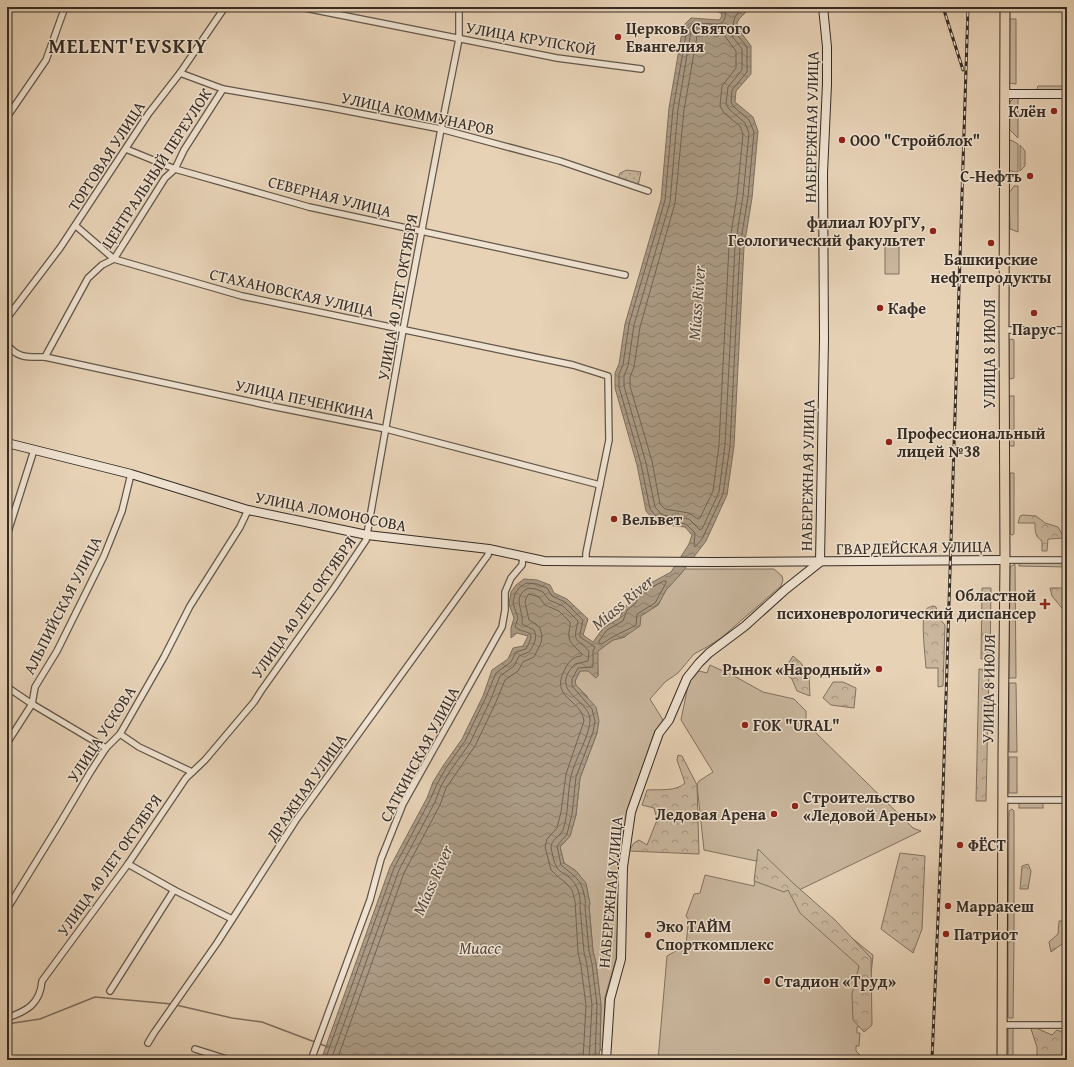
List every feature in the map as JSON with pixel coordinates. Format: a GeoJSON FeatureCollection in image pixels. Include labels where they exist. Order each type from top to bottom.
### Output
{"type":"FeatureCollection","features":[{"type":"Feature","properties":{"kind":"main road","name":"УЛИЦА 8 ИЮЛЯ"},"geometry":{"type":"LineString","coordinates":[[1002,1060],[1006,7]]}},
{"type":"Feature","properties":{"kind":"street"},"geometry":{"type":"LineString","coordinates":[[7,117],[46,60],[65,7]]}},
{"type":"Feature","properties":{"kind":"street","name":"ТОРГОВАЯ УЛИЦА"},"geometry":{"type":"LineString","coordinates":[[7,318],[76,226],[149,113],[180,73],[225,7]]}},
{"type":"Feature","properties":{"kind":"street","name":"УЛИЦА КРУПСКОЙ"},"geometry":{"type":"LineString","coordinates":[[300,7],[557,58],[641,69]]}},
{"type":"Feature","properties":{"kind":"street","name":"УЛИЦА 40 ЛЕТ ОКТЯБРЯ"},"geometry":{"type":"LineString","coordinates":[[7,1018],[30,1008],[41,991],[42,981],[128,864],[186,778],[205,760],[254,702],[366,540],[403,330],[459,39],[458,7]]}},
{"type":"Feature","properties":{"kind":"street","name":"НАБЕРЕЖНАЯ УЛИЦА"},"geometry":{"type":"LineString","coordinates":[[606,1060],[610,999],[621,959],[623,870],[631,812],[659,733],[669,720],[687,678],[699,662],[745,626],[786,589],[820,562],[824,339],[823,173],[827,84],[826,47],[822,7]]}},
{"type":"Feature","properties":{"kind":"street","name":"УЛИЦА КОММУНАРОВ"},"geometry":{"type":"LineString","coordinates":[[180,73],[223,89],[441,129],[560,161],[648,191]]}},
{"type":"Feature","properties":{"kind":"street","name":"ЦЕНТРАЛЬНЫЙ ПЕРЕУЛОК"},"geometry":{"type":"LineString","coordinates":[[45,357],[88,278],[102,265],[114,259],[165,178],[175,169],[184,150],[223,89]]}},
{"type":"Feature","properties":{"kind":"street"},"geometry":{"type":"LineString","coordinates":[[1005,94],[1067,94]]}},
{"type":"Feature","properties":{"kind":"street","name":"СЕВЕРНАЯ УЛИЦА"},"geometry":{"type":"LineString","coordinates":[[126,149],[175,169],[310,207],[625,275]]}},
{"type":"Feature","properties":{"kind":"street","name":"СТАХАНОВСКАЯ УЛИЦА"},"geometry":{"type":"LineString","coordinates":[[76,226],[114,259],[242,296],[573,365],[608,376],[609,440],[600,485]]}},
{"type":"Feature","properties":{"kind":"street"},"geometry":{"type":"LineString","coordinates":[[1004,330],[1067,330]]}},
{"type":"Feature","properties":{"kind":"street","name":"УЛИЦА ПЕЧЕНКИНА"},"geometry":{"type":"LineString","coordinates":[[7,344],[22,356],[45,357],[263,405],[386,429],[600,485]]}},
{"type":"Feature","properties":{"kind":"street","name":"УЛИЦА ЛОМОНОСОВА"},"geometry":{"type":"LineString","coordinates":[[7,443],[131,474],[248,510],[367,535],[489,548],[544,561],[657,562]]}},
{"type":"Feature","properties":{"kind":"street"},"geometry":{"type":"LineString","coordinates":[[7,535],[34,450]]}},
{"type":"Feature","properties":{"kind":"street","name":"АЛЬПИЙСКАЯ УЛИЦА"},"geometry":{"type":"LineString","coordinates":[[7,743],[32,704],[35,687],[57,650],[104,556],[122,511],[131,474]]}},
{"type":"Feature","properties":{"kind":"street"},"geometry":{"type":"LineString","coordinates":[[586,562],[586,553],[600,485]]}},
{"type":"Feature","properties":{"kind":"street","name":"УЛИЦА УСКОВА"},"geometry":{"type":"LineString","coordinates":[[7,909],[106,748],[120,734],[164,657],[190,606],[240,527],[248,510]]}},
{"type":"Feature","properties":{"kind":"street","name":"ДРАЖНАЯ УЛИЦА"},"geometry":{"type":"LineString","coordinates":[[148,1043],[217,943],[296,820],[488,555],[489,548]]}},
{"type":"Feature","properties":{"kind":"street","name":"САТКИНСКАЯ УЛИЦА"},"geometry":{"type":"LineString","coordinates":[[311,1060],[370,900],[381,859],[400,811],[502,627],[505,610],[505,592],[511,578],[522,565],[522,557]]}},
{"type":"Feature","properties":{"kind":"street","name":"ГВАРДЕЙСКАЯ УЛИЦА"},"geometry":{"type":"LineString","coordinates":[[657,562],[1067,560]]}},
{"type":"Feature","properties":{"kind":"street"},"geometry":{"type":"LineString","coordinates":[[7,687],[32,704],[106,748]]}},
{"type":"Feature","properties":{"kind":"street"},"geometry":{"type":"LineString","coordinates":[[120,734],[139,747],[192,772]]}},
{"type":"Feature","properties":{"kind":"street"},"geometry":{"type":"LineString","coordinates":[[1003,800],[1067,800]]}},
{"type":"Feature","properties":{"kind":"street"},"geometry":{"type":"LineString","coordinates":[[128,864],[174,890],[232,919]]}},
{"type":"Feature","properties":{"kind":"street"},"geometry":{"type":"LineString","coordinates":[[110,991],[174,890]]}},
{"type":"Feature","properties":{"kind":"street"},"geometry":{"type":"LineString","coordinates":[[1002,1025],[1067,1025]]}},
{"type":"Feature","properties":{"kind":"street"},"geometry":{"type":"LineString","coordinates":[[195,1049],[230,1060]]}},
{"type":"Feature","properties":{"kind":"green space"},"geometry":{"type":"Polygon","coordinates":[[[1009,19],[1016,19],[1016,84],[1009,83],[1009,19]]]}},
{"type":"Feature","properties":{"kind":"green space"},"geometry":{"type":"Polygon","coordinates":[[[1038,86],[1067,86],[1067,91],[1038,91],[1038,86]]]}},
{"type":"Feature","properties":{"kind":"green space"},"geometry":{"type":"Polygon","coordinates":[[[1014,98],[1018,98],[1018,138],[1009,129],[1009,103],[1014,98]]]}},
{"type":"Feature","properties":{"kind":"green space"},"geometry":{"type":"Polygon","coordinates":[[[1011,140],[1018,144],[1018,172],[1009,170],[1009,142],[1011,140]]]}},
{"type":"Feature","properties":{"kind":"green space"},"geometry":{"type":"Polygon","coordinates":[[[1020,145],[1025,151],[1025,166],[1020,171],[1020,145]]]}},
{"type":"Feature","properties":{"kind":"green space"},"geometry":{"type":"Polygon","coordinates":[[[627,170],[641,172],[638,186],[618,179],[620,173],[627,170]]]}},
{"type":"Feature","properties":{"kind":"green space"},"geometry":{"type":"Polygon","coordinates":[[[1014,186],[1018,186],[1018,232],[1010,229],[1009,193],[1014,186]]]}},
{"type":"Feature","properties":{"kind":"green space"},"geometry":{"type":"Polygon","coordinates":[[[899,244],[899,274],[885,274],[885,245],[899,244]]]}},
{"type":"Feature","properties":{"kind":"green space"},"geometry":{"type":"Polygon","coordinates":[[[1009,340],[1014,340],[1014,378],[1011,379],[1009,378],[1009,340]]]}},
{"type":"Feature","properties":{"kind":"green space"},"geometry":{"type":"Polygon","coordinates":[[[1009,396],[1014,396],[1014,446],[1009,446],[1009,396]]]}},
{"type":"Feature","properties":{"kind":"green space"},"geometry":{"type":"Polygon","coordinates":[[[1010,473],[1014,473],[1014,534],[1012,535],[1010,534],[1010,473]]]}},
{"type":"Feature","properties":{"kind":"green space"},"geometry":{"type":"Polygon","coordinates":[[[1020,516],[1036,516],[1045,523],[1058,527],[1064,538],[1048,539],[1047,551],[1042,551],[1042,541],[1037,536],[1035,531],[1035,523],[1018,523],[1020,516]]]}},
{"type":"Feature","properties":{"kind":"green space"},"geometry":{"type":"Polygon","coordinates":[[[1019,563],[1067,563],[1067,567],[1019,566],[1019,563]]]}},
{"type":"Feature","properties":{"kind":"green space"},"geometry":{"type":"Polygon","coordinates":[[[1015,564],[1016,678],[1009,678],[1010,567],[1015,564]]]}},
{"type":"Feature","properties":{"kind":"green space"},"geometry":{"type":"Polygon","coordinates":[[[684,569],[774,569],[782,576],[783,580],[781,586],[721,638],[694,654],[678,673],[665,682],[650,699],[663,720],[655,731],[627,811],[620,866],[616,959],[605,997],[603,1050],[600,1050],[601,1005],[596,963],[593,951],[590,904],[586,884],[576,871],[564,863],[560,847],[570,836],[576,815],[580,778],[597,733],[587,696],[575,685],[575,681],[580,671],[588,670],[596,678],[598,676],[597,651],[613,640],[625,637],[640,616],[658,605],[666,590],[684,569]]]}},
{"type":"Feature","properties":{"kind":"green space"},"geometry":{"type":"Polygon","coordinates":[[[982,588],[991,588],[990,658],[981,659],[982,588]]]}},
{"type":"Feature","properties":{"kind":"green space"},"geometry":{"type":"Polygon","coordinates":[[[1050,588],[1067,588],[1067,605],[1062,608],[1052,596],[1050,588]]]}},
{"type":"Feature","properties":{"kind":"green space"},"geometry":{"type":"Polygon","coordinates":[[[933,606],[936,607],[939,618],[945,625],[943,686],[938,687],[938,668],[926,668],[923,623],[925,611],[933,606]]]}},
{"type":"Feature","properties":{"kind":"green space"},"geometry":{"type":"Polygon","coordinates":[[[793,656],[801,663],[809,676],[810,696],[797,691],[792,679],[783,672],[793,656]]]}},
{"type":"Feature","properties":{"kind":"green space","name":"Строительство «Ледовой Арены»"},"geometry":{"type":"Polygon","coordinates":[[[710,665],[763,692],[794,699],[806,711],[806,730],[814,731],[913,828],[921,831],[797,891],[756,861],[704,850],[697,785],[699,781],[713,772],[681,720],[689,680],[692,679],[699,671],[707,673],[710,665]]]}},
{"type":"Feature","properties":{"kind":"green space"},"geometry":{"type":"Polygon","coordinates":[[[979,669],[989,670],[986,801],[976,801],[979,669]]]}},
{"type":"Feature","properties":{"kind":"green space"},"geometry":{"type":"Polygon","coordinates":[[[833,682],[843,682],[856,688],[854,708],[831,705],[823,698],[833,682]]]}},
{"type":"Feature","properties":{"kind":"green space"},"geometry":{"type":"Polygon","coordinates":[[[1009,683],[1016,683],[1017,752],[1009,752],[1009,683]]]}},
{"type":"Feature","properties":{"kind":"green space"},"geometry":{"type":"Polygon","coordinates":[[[678,755],[682,756],[697,785],[699,854],[629,851],[634,843],[639,840],[647,845],[657,820],[654,808],[642,805],[647,790],[667,790],[677,788],[685,783],[677,760],[678,755]]]}},
{"type":"Feature","properties":{"kind":"green space"},"geometry":{"type":"Polygon","coordinates":[[[1009,757],[1017,757],[1017,793],[1009,793],[1009,757]]]}},
{"type":"Feature","properties":{"kind":"green space"},"geometry":{"type":"Polygon","coordinates":[[[1019,803],[1043,803],[1043,808],[1019,808],[1019,803]]]}},
{"type":"Feature","properties":{"kind":"green space"},"geometry":{"type":"Polygon","coordinates":[[[1012,809],[1014,811],[1014,937],[1008,934],[1009,811],[1012,809]]]}},
{"type":"Feature","properties":{"kind":"green space"},"geometry":{"type":"Polygon","coordinates":[[[758,849],[793,883],[835,920],[871,958],[872,1025],[864,1032],[853,1020],[852,994],[859,966],[800,913],[788,890],[784,892],[754,881],[758,849]]]}},
{"type":"Feature","properties":{"kind":"green space"},"geometry":{"type":"Polygon","coordinates":[[[900,853],[925,856],[922,929],[913,953],[881,929],[900,853]]]}},
{"type":"Feature","properties":{"kind":"green space"},"geometry":{"type":"Polygon","coordinates":[[[1028,864],[1031,871],[1028,889],[1020,889],[1022,866],[1028,864]]]}},
{"type":"Feature","properties":{"kind":"green space","name":"Стадион «Труд»"},"geometry":{"type":"Polygon","coordinates":[[[705,875],[754,886],[756,875],[796,893],[873,955],[866,1025],[857,1027],[857,1033],[860,1033],[859,1046],[856,1046],[856,1051],[862,1057],[862,1060],[658,1060],[667,956],[686,945],[688,925],[690,922],[686,916],[694,894],[700,893],[705,875]]]}},
{"type":"Feature","properties":{"kind":"green space"},"geometry":{"type":"Polygon","coordinates":[[[1059,921],[1067,921],[1066,941],[1051,952],[1049,942],[1058,934],[1059,921]]]}},
{"type":"Feature","properties":{"kind":"green space"},"geometry":{"type":"Polygon","coordinates":[[[1014,940],[1013,1018],[1008,1018],[1008,943],[1014,940]]]}},
{"type":"Feature","properties":{"kind":"green space"},"geometry":{"type":"Polygon","coordinates":[[[1034,1027],[1052,1035],[1057,1030],[1067,1034],[1067,1044],[1062,1050],[1062,1060],[1037,1060],[1037,1047],[1031,1029],[1034,1027]]]}},
{"type":"Feature","properties":{"kind":"green space"},"geometry":{"type":"Polygon","coordinates":[[[1008,1028],[1013,1028],[1013,1060],[1008,1060],[1008,1028]]]}},
{"type":"Feature","properties":{"kind":"water","name":"Миасс"},"geometry":{"type":"Polygon","coordinates":[[[698,7],[747,7],[746,12],[737,23],[739,30],[751,46],[751,74],[736,91],[735,102],[753,117],[758,131],[752,198],[744,247],[734,446],[727,495],[706,541],[680,575],[666,590],[658,605],[641,616],[640,626],[624,637],[613,640],[598,651],[598,676],[596,678],[588,671],[580,671],[575,681],[576,685],[596,707],[599,721],[597,733],[580,778],[576,815],[570,836],[560,847],[564,863],[576,871],[586,883],[590,904],[593,951],[596,963],[601,1005],[600,1050],[598,1060],[321,1060],[390,867],[427,798],[433,782],[462,739],[483,696],[492,670],[508,659],[513,648],[523,646],[528,636],[517,633],[511,638],[511,628],[514,618],[509,604],[511,592],[516,585],[524,579],[537,580],[550,585],[554,593],[567,599],[588,619],[583,635],[593,642],[604,627],[620,618],[624,607],[632,602],[638,590],[671,572],[689,544],[692,535],[685,527],[657,524],[646,511],[637,465],[615,388],[615,373],[619,364],[625,324],[661,200],[669,108],[683,26],[691,18],[719,20],[722,14],[698,7]]]}},
{"type":"Feature","properties":{"kind":"waterway"},"geometry":{"type":"LineString","coordinates":[[7,1024],[40,1019],[95,997],[172,1004]]}},
{"type":"Feature","properties":{"kind":"waterway"},"geometry":{"type":"LineString","coordinates":[[176,1005],[232,1018],[262,1022],[328,1047]]}},
{"type":"Feature","properties":{"kind":"railway"},"geometry":{"type":"LineString","coordinates":[[943,7],[963,70]]}},
{"type":"Feature","properties":{"kind":"railway"},"geometry":{"type":"LineString","coordinates":[[932,1060],[942,823],[968,7]]}},
{"type":"Feature","properties":{"kind":"place","name":"Церковь Святого Евангелия"},"geometry":{"type":"Point","coordinates":[618,37]}},
{"type":"Feature","properties":{"kind":"place","name":"Клён"},"geometry":{"type":"Point","coordinates":[1054,111]}},
{"type":"Feature","properties":{"kind":"place","name":"ООО \"Стройблок\""},"geometry":{"type":"Point","coordinates":[842,140]}},
{"type":"Feature","properties":{"kind":"place","name":"С-Нефть"},"geometry":{"type":"Point","coordinates":[1030,176]}},
{"type":"Feature","properties":{"kind":"place","name":"филиал ЮУрГУ, Геологический факультет"},"geometry":{"type":"Point","coordinates":[933,231]}},
{"type":"Feature","properties":{"kind":"place","name":"Башкирские нефтепродукты"},"geometry":{"type":"Point","coordinates":[991,243]}},
{"type":"Feature","properties":{"kind":"place","name":"Кафе"},"geometry":{"type":"Point","coordinates":[880,308]}},
{"type":"Feature","properties":{"kind":"place","name":"Парус"},"geometry":{"type":"Point","coordinates":[1034,313]}},
{"type":"Feature","properties":{"kind":"place","name":"Профессиональный лицей №38"},"geometry":{"type":"Point","coordinates":[889,442]}},
{"type":"Feature","properties":{"kind":"place","name":"Вельвет"},"geometry":{"type":"Point","coordinates":[614,519]}},
{"type":"Feature","properties":{"kind":"place","name":"Областной психоневрологический диспансер"},"geometry":{"type":"Point","coordinates":[1045,604]}},
{"type":"Feature","properties":{"kind":"place","name":"Рынок «Народный»"},"geometry":{"type":"Point","coordinates":[879,669]}},
{"type":"Feature","properties":{"kind":"place","name":"FOK \"URAL\""},"geometry":{"type":"Point","coordinates":[745,725]}},
{"type":"Feature","properties":{"kind":"place","name":"Строительство «Ледовой Арены»"},"geometry":{"type":"Point","coordinates":[795,806]}},
{"type":"Feature","properties":{"kind":"place","name":"Ледовая Арена"},"geometry":{"type":"Point","coordinates":[774,814]}},
{"type":"Feature","properties":{"kind":"place","name":"ФЁСТ"},"geometry":{"type":"Point","coordinates":[960,845]}},
{"type":"Feature","properties":{"kind":"place","name":"Марракеш"},"geometry":{"type":"Point","coordinates":[948,906]}},
{"type":"Feature","properties":{"kind":"place","name":"Патриот"},"geometry":{"type":"Point","coordinates":[946,934]}},
{"type":"Feature","properties":{"kind":"place","name":"Эко ТАЙМ Спорткомплекс"},"geometry":{"type":"Point","coordinates":[648,935]}},
{"type":"Feature","properties":{"kind":"place","name":"Стадион «Труд»"},"geometry":{"type":"Point","coordinates":[767,981]}},
{"type":"Feature","properties":{"kind":"district","name":"MELENT'EVSKIY"},"geometry":{"type":"Point","coordinates":[128,45]}},
{"type":"Feature","properties":{"kind":"water label","name":"Miass River"},"geometry":{"type":"Point","coordinates":[696,303]}},
{"type":"Feature","properties":{"kind":"water label","name":"Miass River"},"geometry":{"type":"Point","coordinates":[622,602]}},
{"type":"Feature","properties":{"kind":"water label","name":"Miass River"},"geometry":{"type":"Point","coordinates":[432,880]}}]}
